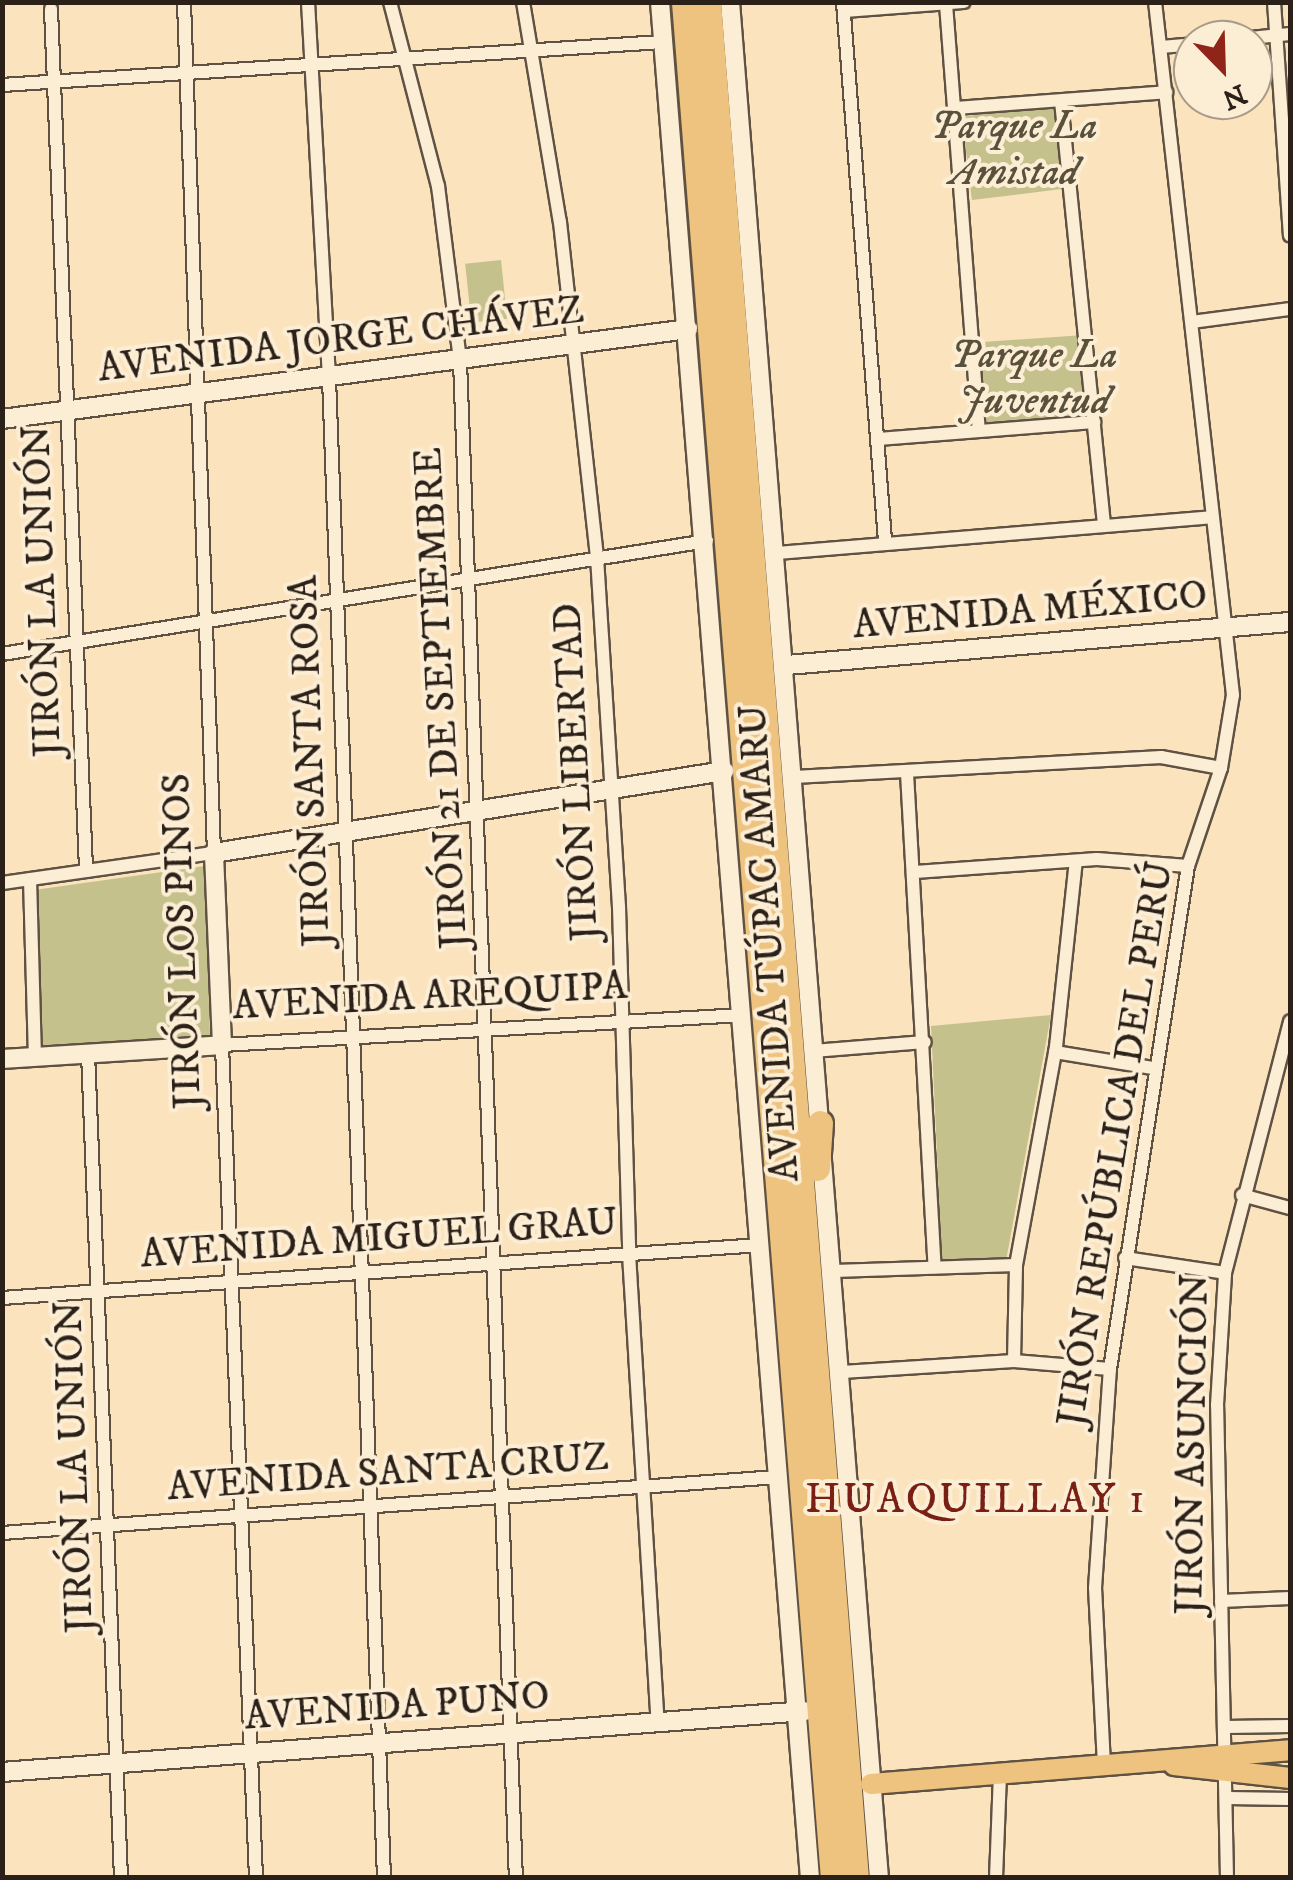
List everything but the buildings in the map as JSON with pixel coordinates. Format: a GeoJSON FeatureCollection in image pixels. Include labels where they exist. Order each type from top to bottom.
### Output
{"type":"FeatureCollection","features":[{"type":"Feature","properties":{"kind":"highway","name":"AVENIDA TÚPAC AMARU"},"geometry":{"type":"LineString","coordinates":[[684,2],[833,1878]]}},
{"type":"Feature","properties":{"kind":"highway","name":"AVENIDA TÚPAC AMARU"},"geometry":{"type":"LineString","coordinates":[[708,2],[816,1312],[819,1710],[856,1878]]}},
{"type":"Feature","properties":{"kind":"highway"},"geometry":{"type":"LineString","coordinates":[[816,1312],[822,1298],[820,1123]]}},
{"type":"Feature","properties":{"kind":"main road","name":"AVENIDA TÚPAC AMARU"},"geometry":{"type":"LineString","coordinates":[[660,2],[707,541],[778,1477],[819,1710],[810,1878]]}},
{"type":"Feature","properties":{"kind":"main road","name":"AVENIDA TÚPAC AMARU"},"geometry":{"type":"LineString","coordinates":[[730,2],[778,553],[879,1878]]}},
{"type":"Feature","properties":{"kind":"main road","name":"AVENIDA JORGE CHÁVEZ"},"geometry":{"type":"LineString","coordinates":[[2,419],[688,329]]}},
{"type":"Feature","properties":{"kind":"main road","name":"AVENIDA MÉXICO"},"geometry":{"type":"LineString","coordinates":[[786,666],[1287,625]]}},
{"type":"Feature","properties":{"kind":"main road"},"geometry":{"type":"LineString","coordinates":[[214,852],[347,834],[724,770]]}},
{"type":"Feature","properties":{"kind":"main road","name":"JIRÓN LOS PINOS"},"geometry":{"type":"LineString","coordinates":[[214,852],[222,1045]]}},
{"type":"Feature","properties":{"kind":"main road","name":"AVENIDA AREQUIPA"},"geometry":{"type":"LineString","coordinates":[[2,1059],[222,1045]]}},
{"type":"Feature","properties":{"kind":"main road","name":"AVENIDA PUNO"},"geometry":{"type":"LineString","coordinates":[[2,1772],[819,1710]]}},
{"type":"Feature","properties":{"kind":"main road"},"geometry":{"type":"LineString","coordinates":[[871,1784],[1152,1762],[1227,1750],[1290,1750]]}},
{"type":"Feature","properties":{"kind":"main road"},"geometry":{"type":"LineString","coordinates":[[1152,1762],[1227,1774],[1290,1778]]}},
{"type":"Feature","properties":{"kind":"street","name":"JIRÓN LOS PINOS"},"geometry":{"type":"LineString","coordinates":[[184,2],[214,852]]}},
{"type":"Feature","properties":{"kind":"street","name":"JIRÓN SANTA ROSA"},"geometry":{"type":"LineString","coordinates":[[308,2],[329,378],[365,1273],[384,1878]]}},
{"type":"Feature","properties":{"kind":"street","name":"JIRÓN 21 DE SEPTIEMBRE"},"geometry":{"type":"LineString","coordinates":[[390,2],[438,186],[460,361],[489,1026],[516,1878]]}},
{"type":"Feature","properties":{"kind":"street","name":"JIRÓN LIBERTAD"},"geometry":{"type":"LineString","coordinates":[[523,2],[573,345],[596,557],[623,1020],[628,1254],[658,1722]]}},
{"type":"Feature","properties":{"kind":"street"},"geometry":{"type":"LineString","coordinates":[[885,541],[844,7],[964,2]]}},
{"type":"Feature","properties":{"kind":"street","name":"JIRÓN REPÚBLICA DEL PERÚ"},"geometry":{"type":"LineString","coordinates":[[1104,1766],[1095,1588],[1110,1369],[1153,1068],[1188,866],[1221,768],[1234,695],[1155,2]]}},
{"type":"Feature","properties":{"kind":"street"},"geometry":{"type":"LineString","coordinates":[[1274,2],[1284,35],[1290,236]]}},
{"type":"Feature","properties":{"kind":"street"},"geometry":{"type":"LineString","coordinates":[[946,4],[980,431]]}},
{"type":"Feature","properties":{"kind":"street","name":"JIRÓN LA UNIÓN"},"geometry":{"type":"LineString","coordinates":[[51,9],[86,871]]}},
{"type":"Feature","properties":{"kind":"street"},"geometry":{"type":"LineString","coordinates":[[2,84],[662,42]]}},
{"type":"Feature","properties":{"kind":"street"},"geometry":{"type":"LineString","coordinates":[[1161,48],[1173,46]]}},
{"type":"Feature","properties":{"kind":"street"},"geometry":{"type":"LineString","coordinates":[[955,108],[1166,92]]}},
{"type":"Feature","properties":{"kind":"street"},"geometry":{"type":"LineString","coordinates":[[1061,101],[1104,524]]}},
{"type":"Feature","properties":{"kind":"street"},"geometry":{"type":"LineString","coordinates":[[1192,322],[1290,309]]}},
{"type":"Feature","properties":{"kind":"street"},"geometry":{"type":"LineString","coordinates":[[878,439],[1094,422]]}},
{"type":"Feature","properties":{"kind":"street"},"geometry":{"type":"LineString","coordinates":[[778,553],[885,541],[1212,517]]}},
{"type":"Feature","properties":{"kind":"street"},"geometry":{"type":"LineString","coordinates":[[2,654],[707,541]]}},
{"type":"Feature","properties":{"kind":"street"},"geometry":{"type":"LineString","coordinates":[[794,778],[1161,757],[1221,768]]}},
{"type":"Feature","properties":{"kind":"street"},"geometry":{"type":"LineString","coordinates":[[907,772],[916,872],[935,1266]]}},
{"type":"Feature","properties":{"kind":"street"},"geometry":{"type":"LineString","coordinates":[[2,883],[214,852]]}},
{"type":"Feature","properties":{"kind":"street"},"geometry":{"type":"LineString","coordinates":[[916,872],[1076,860],[1188,866]]}},
{"type":"Feature","properties":{"kind":"street"},"geometry":{"type":"LineString","coordinates":[[1014,1361],[1016,1265],[1055,1052],[1076,860]]}},
{"type":"Feature","properties":{"kind":"street"},"geometry":{"type":"LineString","coordinates":[[30,879],[35,1057]]}},
{"type":"Feature","properties":{"kind":"street","name":"AVENIDA AREQUIPA"},"geometry":{"type":"LineString","coordinates":[[222,1045],[489,1026],[742,1015]]}},
{"type":"Feature","properties":{"kind":"street","name":"JIRÓN ASUNCIÓN"},"geometry":{"type":"LineString","coordinates":[[1227,1878],[1218,1406],[1224,1273],[1290,1020]]}},
{"type":"Feature","properties":{"kind":"street"},"geometry":{"type":"LineString","coordinates":[[813,1051],[925,1042]]}},
{"type":"Feature","properties":{"kind":"street","name":"JIRÓN LOS PINOS"},"geometry":{"type":"LineString","coordinates":[[222,1045],[256,1878]]}},
{"type":"Feature","properties":{"kind":"street"},"geometry":{"type":"LineString","coordinates":[[1055,1052],[1153,1068]]}},
{"type":"Feature","properties":{"kind":"street","name":"JIRÓN LA UNIÓN"},"geometry":{"type":"LineString","coordinates":[[88,1054],[111,1526],[121,1878]]}},
{"type":"Feature","properties":{"kind":"street"},"geometry":{"type":"LineString","coordinates":[[1275,1082],[1290,1086]]}},
{"type":"Feature","properties":{"kind":"street"},"geometry":{"type":"LineString","coordinates":[[1242,1195],[1290,1208]]}},
{"type":"Feature","properties":{"kind":"street","name":"AVENIDA MIGUEL GRAU"},"geometry":{"type":"LineString","coordinates":[[2,1298],[760,1245]]}},
{"type":"Feature","properties":{"kind":"street"},"geometry":{"type":"LineString","coordinates":[[1125,1258],[1224,1273]]}},
{"type":"Feature","properties":{"kind":"street"},"geometry":{"type":"LineString","coordinates":[[834,1270],[1016,1265]]}},
{"type":"Feature","properties":{"kind":"street"},"geometry":{"type":"LineString","coordinates":[[842,1372],[1014,1361],[1110,1369]]}},
{"type":"Feature","properties":{"kind":"street","name":"AVENIDA SANTA CRUZ"},"geometry":{"type":"LineString","coordinates":[[2,1533],[778,1477]]}},
{"type":"Feature","properties":{"kind":"street"},"geometry":{"type":"LineString","coordinates":[[1220,1601],[1290,1598]]}},
{"type":"Feature","properties":{"kind":"street"},"geometry":{"type":"LineString","coordinates":[[1226,1727],[1290,1726]]}},
{"type":"Feature","properties":{"kind":"street"},"geometry":{"type":"LineString","coordinates":[[996,1878],[1000,1773]]}},
{"type":"Feature","properties":{"kind":"street"},"geometry":{"type":"LineString","coordinates":[[1228,1798],[1290,1799]]}},
{"type":"Feature","properties":{"kind":"green space","name":"Parque La Amistad"},"geometry":{"type":"Polygon","coordinates":[[[1057,105],[1067,188],[972,200],[962,117],[1057,105]]]}},
{"type":"Feature","properties":{"kind":"green space"},"geometry":{"type":"Polygon","coordinates":[[[501,260],[507,319],[471,322],[465,264],[501,260]]]}},
{"type":"Feature","properties":{"kind":"green space","name":"Parque La Juventud"},"geometry":{"type":"Polygon","coordinates":[[[1084,335],[1090,416],[985,423],[979,342],[1084,335]]]}},
{"type":"Feature","properties":{"kind":"green space"},"geometry":{"type":"Polygon","coordinates":[[[205,866],[210,1036],[38,1050],[34,890],[205,866]]]}},
{"type":"Feature","properties":{"kind":"green space"},"geometry":{"type":"Polygon","coordinates":[[[1051,1015],[1006,1261],[942,1260],[931,1026],[1051,1015]]]}},
{"type":"Feature","properties":{"kind":"district","name":"HUAQUILLAY 1"},"geometry":{"type":"Point","coordinates":[976,1500]}}]}
